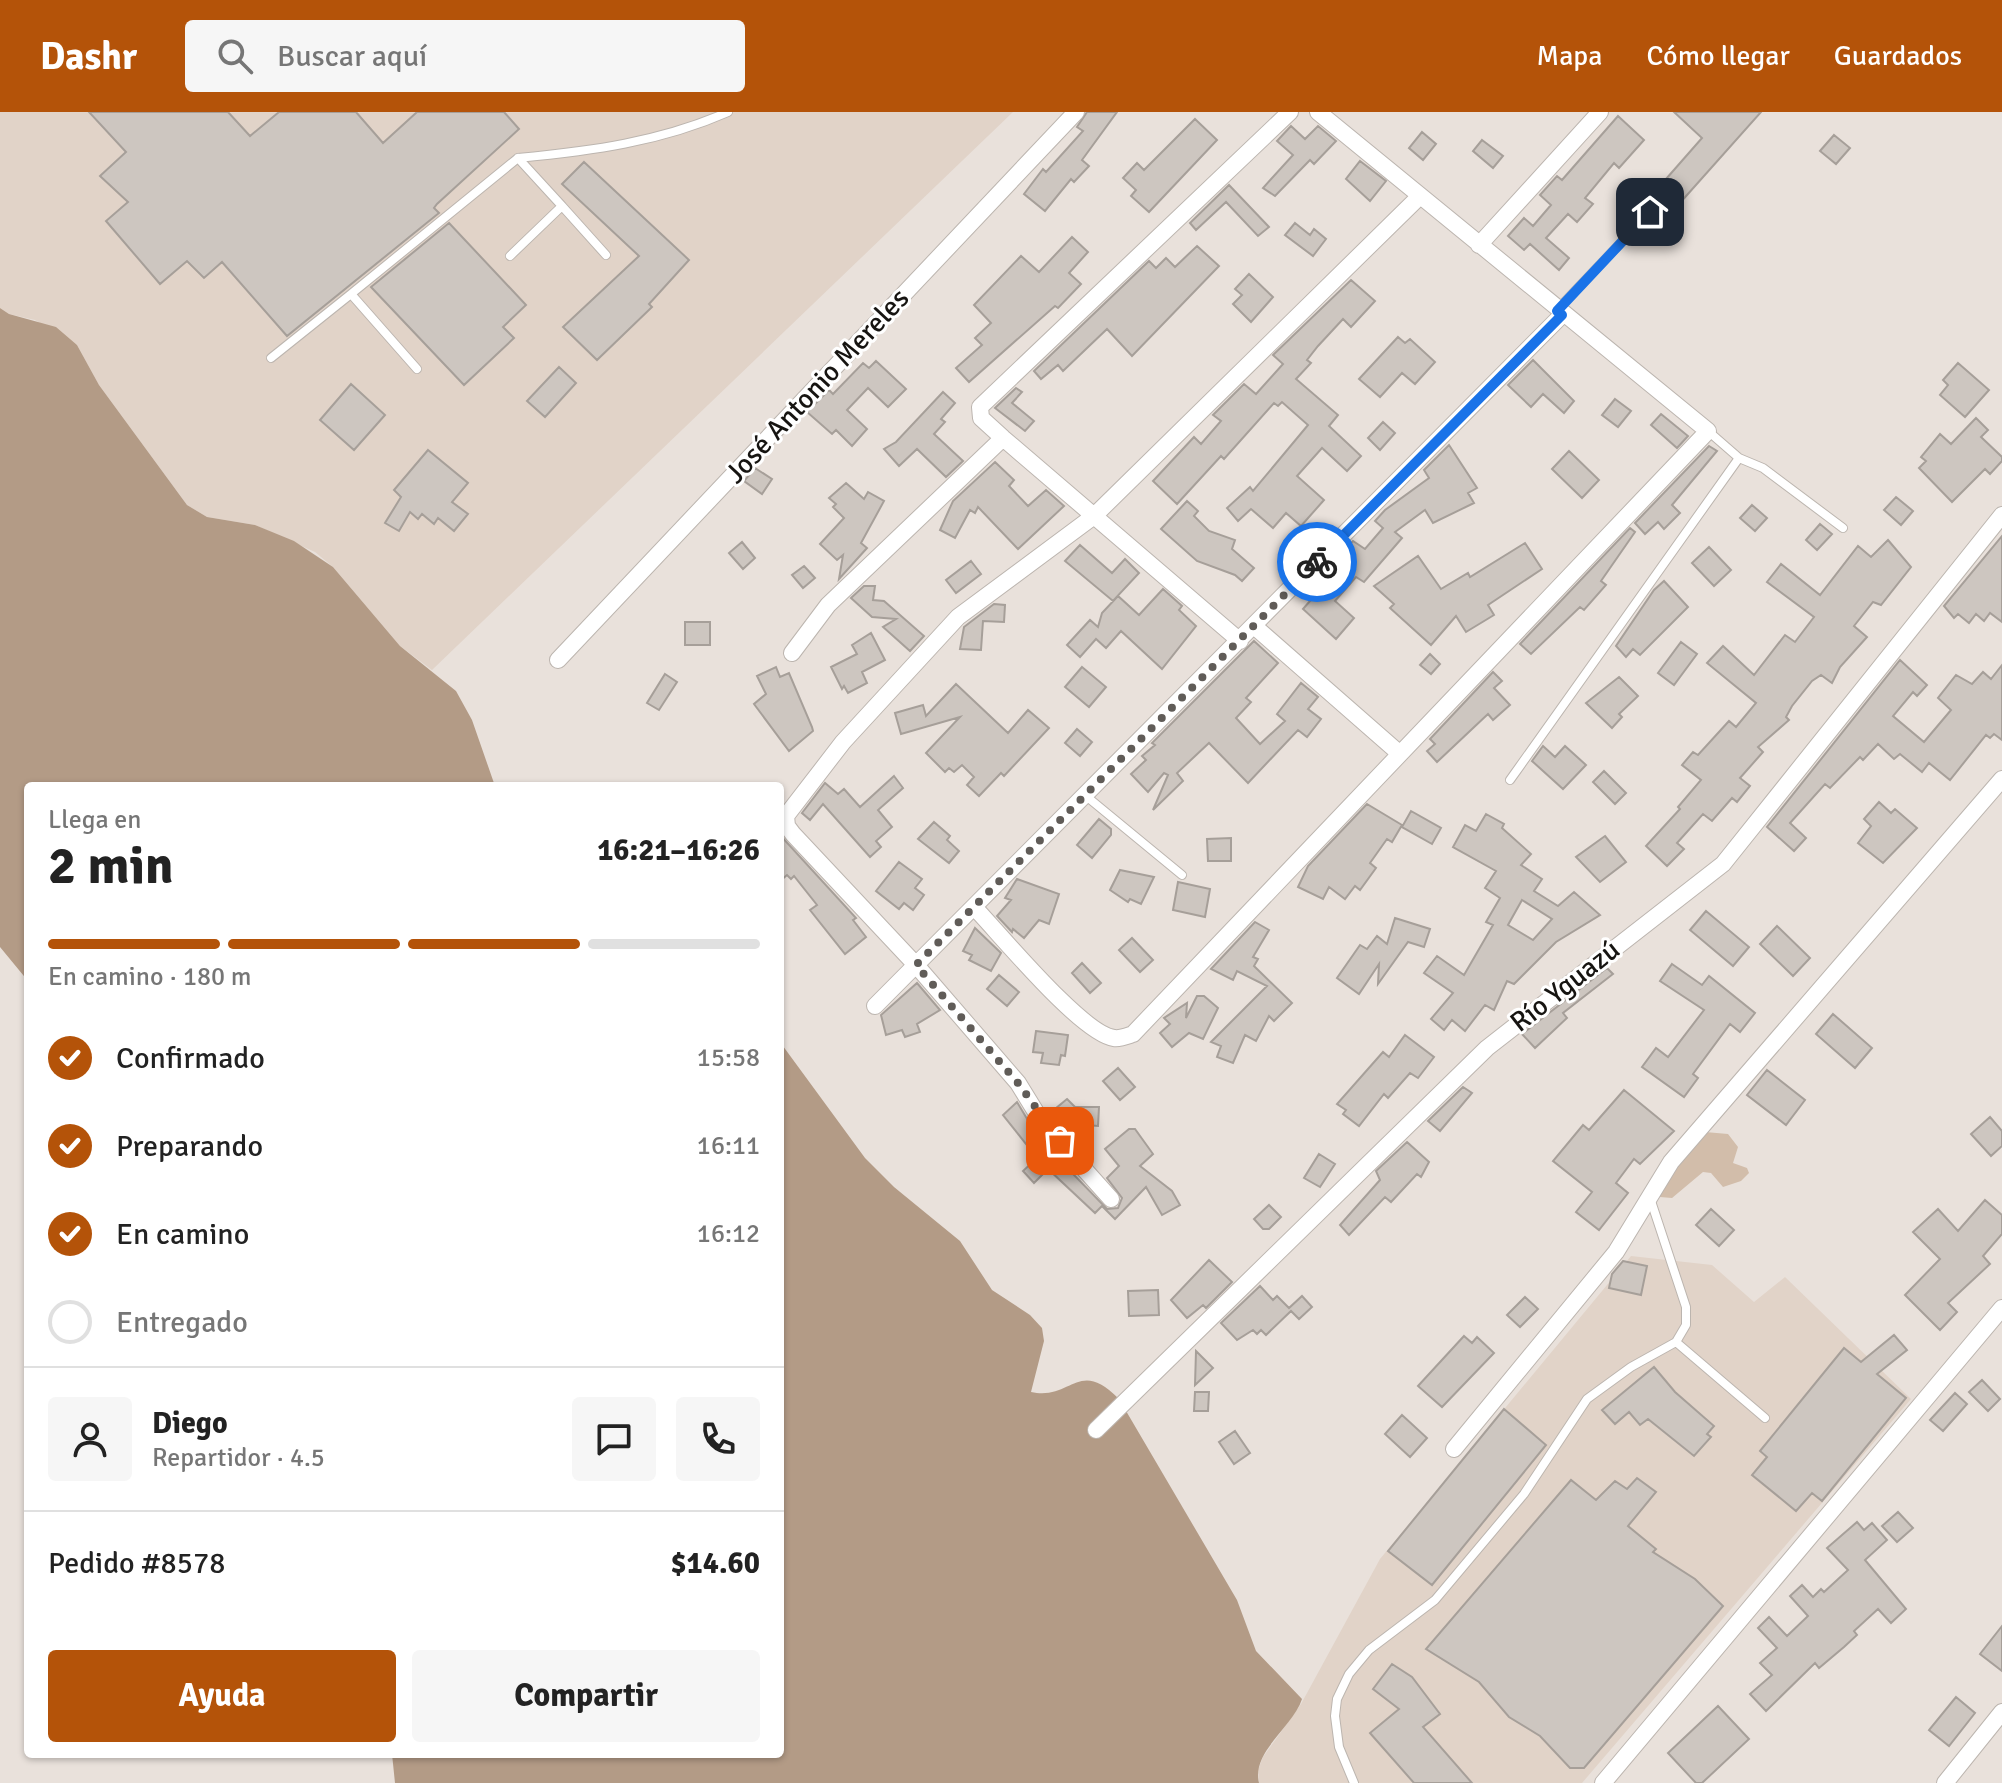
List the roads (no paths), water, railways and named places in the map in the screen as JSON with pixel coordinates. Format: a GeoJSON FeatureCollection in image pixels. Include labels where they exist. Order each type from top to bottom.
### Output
{"type":"FeatureCollection","features":[{"type":"Feature","properties":{"kind":"street","name":"José Antonio Mereles"},"geometry":{"type":"LineString","coordinates":[[558,660],[1076,112]]}},
{"type":"Feature","properties":{"kind":"street"},"geometry":{"type":"LineString","coordinates":[[1240,641],[1003,438],[981,418],[980,407],[1290,112]]}},
{"type":"Feature","properties":{"kind":"street"},"geometry":{"type":"LineString","coordinates":[[974,907],[1067,1006],[1097,1031],[1114,1038],[1125,1037],[1147,1021],[1708,431],[1318,112]]}},
{"type":"Feature","properties":{"kind":"street"},"geometry":{"type":"LineString","coordinates":[[1479,245],[1600,112]]}},
{"type":"Feature","properties":{"kind":"street"},"geometry":{"type":"LineString","coordinates":[[1111,1199],[1042,1122],[1018,1083],[916,965],[793,834],[787,826],[786,816],[843,742],[958,617],[1094,516],[1419,197]]}},
{"type":"Feature","properties":{"kind":"street"},"geometry":{"type":"LineString","coordinates":[[875,1006],[1240,641],[1560,313]]}},
{"type":"Feature","properties":{"kind":"street"},"geometry":{"type":"LineString","coordinates":[[792,653],[828,605],[1003,438]]}},
{"type":"Feature","properties":{"kind":"street","name":"Río Yguazú"},"geometry":{"type":"LineString","coordinates":[[1096,1430],[1487,1048],[1723,864],[2002,515]]}},
{"type":"Feature","properties":{"kind":"street"},"geometry":{"type":"LineString","coordinates":[[1254,626],[1399,753]]}},
{"type":"Feature","properties":{"kind":"street"},"geometry":{"type":"LineString","coordinates":[[1454,1449],[1616,1252],[1671,1162],[2002,779]]}},
{"type":"Feature","properties":{"kind":"street"},"geometry":{"type":"LineString","coordinates":[[1603,1783],[2002,1308]]}},
{"type":"Feature","properties":{"kind":"street"},"geometry":{"type":"LineString","coordinates":[[1945,1783],[2002,1712]]}},
{"type":"Feature","properties":{"kind":"lane"},"geometry":{"type":"LineString","coordinates":[[271,358],[518,158],[605,149],[688,130],[728,112]]}},
{"type":"Feature","properties":{"kind":"lane"},"geometry":{"type":"LineString","coordinates":[[518,158],[606,255]]}},
{"type":"Feature","properties":{"kind":"lane"},"geometry":{"type":"LineString","coordinates":[[510,256],[562,206]]}},
{"type":"Feature","properties":{"kind":"lane"},"geometry":{"type":"LineString","coordinates":[[1560,313],[1650,212]]}},
{"type":"Feature","properties":{"kind":"lane"},"geometry":{"type":"LineString","coordinates":[[351,294],[417,369]]}},
{"type":"Feature","properties":{"kind":"lane"},"geometry":{"type":"LineString","coordinates":[[1708,431],[1739,458],[1763,468],[1843,528]]}},
{"type":"Feature","properties":{"kind":"lane"},"geometry":{"type":"LineString","coordinates":[[1510,780],[1739,458]]}},
{"type":"Feature","properties":{"kind":"lane"},"geometry":{"type":"LineString","coordinates":[[1086,796],[1182,875]]}},
{"type":"Feature","properties":{"kind":"lane"},"geometry":{"type":"LineString","coordinates":[[1354,1783],[1339,1747],[1335,1716],[1337,1699],[1349,1674],[1369,1650],[1435,1600],[1524,1494],[1587,1399],[1631,1367],[1676,1342],[1686,1325],[1686,1307],[1650,1197]]}},
{"type":"Feature","properties":{"kind":"lane"},"geometry":{"type":"LineString","coordinates":[[1676,1342],[1765,1418]]}}]}
